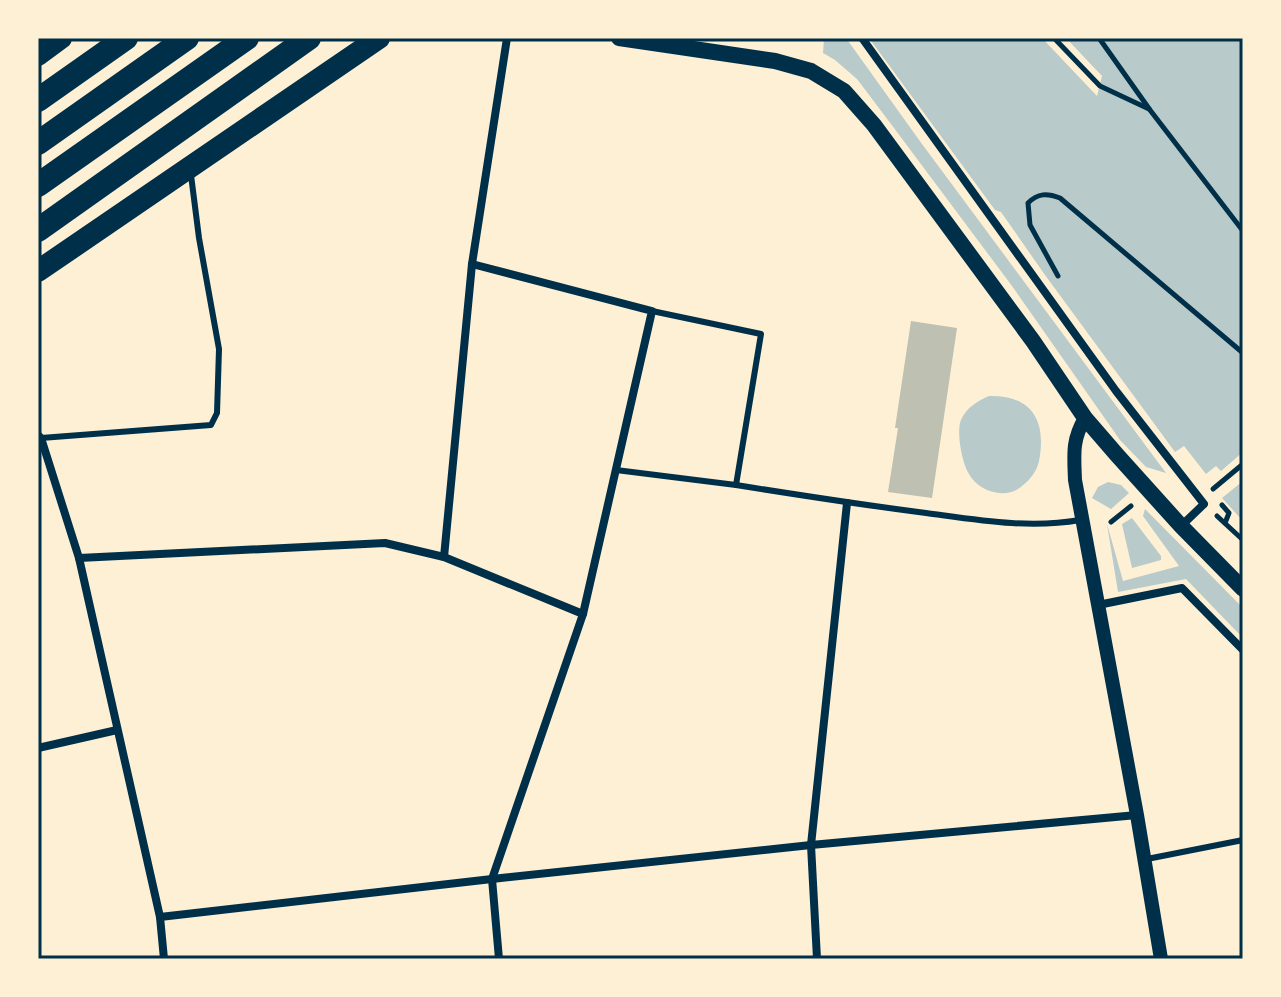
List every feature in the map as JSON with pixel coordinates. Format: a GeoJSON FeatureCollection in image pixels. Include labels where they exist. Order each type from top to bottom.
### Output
{"type":"FeatureCollection","features":[{"type":"Feature","properties":{"kind":"highway"},"geometry":{"type":"LineString","coordinates":[[38,55],[61,38]]}},
{"type":"Feature","properties":{"kind":"highway"},"geometry":{"type":"LineString","coordinates":[[38,100],[126,38]]}},
{"type":"Feature","properties":{"kind":"highway"},"geometry":{"type":"LineString","coordinates":[[38,143],[187,38]]}},
{"type":"Feature","properties":{"kind":"highway"},"geometry":{"type":"LineString","coordinates":[[38,185],[247,38]]}},
{"type":"Feature","properties":{"kind":"highway"},"geometry":{"type":"LineString","coordinates":[[38,230],[309,38]]}},
{"type":"Feature","properties":{"kind":"highway"},"geometry":{"type":"LineString","coordinates":[[38,271],[379,38]]}},
{"type":"Feature","properties":{"kind":"main road"},"geometry":{"type":"LineString","coordinates":[[619,38],[775,61],[811,71],[844,91],[874,125],[1040,350],[1085,418],[1181,526],[1243,589]]}},
{"type":"Feature","properties":{"kind":"street"},"geometry":{"type":"LineString","coordinates":[[444,557],[472,264],[507,38]]}},
{"type":"Feature","properties":{"kind":"street"},"geometry":{"type":"LineString","coordinates":[[862,38],[1116,391],[1204,504],[1181,526]]}},
{"type":"Feature","properties":{"kind":"street"},"geometry":{"type":"LineString","coordinates":[[472,264],[652,311],[583,614],[492,879],[499,959]]}},
{"type":"Feature","properties":{"kind":"street"},"geometry":{"type":"LineString","coordinates":[[1085,418],[1076,433],[1075,480],[1161,959]]}},
{"type":"Feature","properties":{"kind":"street"},"geometry":{"type":"LineString","coordinates":[[39,436],[79,558],[160,917],[164,959]]}},
{"type":"Feature","properties":{"kind":"street"},"geometry":{"type":"LineString","coordinates":[[817,959],[811,845],[847,503]]}},
{"type":"Feature","properties":{"kind":"street"},"geometry":{"type":"LineString","coordinates":[[79,558],[385,543],[444,557],[583,614]]}},
{"type":"Feature","properties":{"kind":"street"},"geometry":{"type":"LineString","coordinates":[[1097,605],[1182,588],[1243,650]]}},
{"type":"Feature","properties":{"kind":"street"},"geometry":{"type":"LineString","coordinates":[[38,748],[117,730]]}},
{"type":"Feature","properties":{"kind":"street"},"geometry":{"type":"LineString","coordinates":[[160,917],[811,845],[1137,815]]}},
{"type":"Feature","properties":{"kind":"lane"},"geometry":{"type":"LineString","coordinates":[[39,436],[211,425],[217,413],[219,349],[190,168]]}},
{"type":"Feature","properties":{"kind":"lane"},"geometry":{"type":"LineString","coordinates":[[652,311],[761,334],[736,485]]}},
{"type":"Feature","properties":{"kind":"lane"},"geometry":{"type":"LineString","coordinates":[[616,470],[996,523],[1081,520]]}},
{"type":"Feature","properties":{"kind":"lane"},"geometry":{"type":"LineString","coordinates":[[1143,860],[1243,840]]}},
{"type":"Feature","properties":{"kind":"path"},"geometry":{"type":"LineString","coordinates":[[1054,38],[1100,86],[1150,110]]}},
{"type":"Feature","properties":{"kind":"path"},"geometry":{"type":"LineString","coordinates":[[1099,38],[1243,231]]}},
{"type":"Feature","properties":{"kind":"path"},"geometry":{"type":"LineString","coordinates":[[1062,282],[1030,225],[1028,203],[1039,195],[1049,194],[1060,198],[1243,353]]}},
{"type":"Feature","properties":{"kind":"path"},"geometry":{"type":"LineString","coordinates":[[1203,484],[1209,492],[1242,466]]}},
{"type":"Feature","properties":{"kind":"path"},"geometry":{"type":"LineString","coordinates":[[1219,503],[1229,513],[1225,523]]}},
{"type":"Feature","properties":{"kind":"path"},"geometry":{"type":"LineString","coordinates":[[1204,504],[1243,540]]}},
{"type":"Feature","properties":{"kind":"path"},"geometry":{"type":"LineString","coordinates":[[1111,522],[1131,506]]}},
{"type":"Feature","properties":{"kind":"shaded area"},"geometry":{"type":"Polygon","coordinates":[[[824,38],[846,38],[1166,473],[1146,467],[1120,440],[1012,286],[857,79],[823,53],[824,38]]]}},
{"type":"Feature","properties":{"kind":"shaded area"},"geometry":{"type":"Polygon","coordinates":[[[869,38],[1042,38],[1097,96],[1102,76],[1066,38],[1243,38],[1243,452],[1221,471],[1216,466],[1206,474],[1184,446],[1175,452],[1001,212],[995,210],[869,38]]]}},
{"type":"Feature","properties":{"kind":"shaded area"},"geometry":{"type":"Polygon","coordinates":[[[989,396],[1016,400],[1033,413],[1038,422],[1041,446],[1035,472],[1022,486],[1008,493],[993,492],[979,485],[966,469],[962,455],[959,439],[961,420],[972,405],[989,396]]]}},
{"type":"Feature","properties":{"kind":"shaded area"},"geometry":{"type":"Polygon","coordinates":[[[1243,481],[1243,521],[1222,498],[1243,481]]]}},
{"type":"Feature","properties":{"kind":"shaded area"},"geometry":{"type":"Polygon","coordinates":[[[1108,482],[1121,485],[1129,493],[1111,509],[1092,498],[1098,487],[1108,482]]]}},
{"type":"Feature","properties":{"kind":"shaded area"},"geometry":{"type":"Polygon","coordinates":[[[1145,509],[1243,608],[1243,638],[1186,579],[1118,592],[1107,524],[1123,581],[1179,566],[1143,516],[1145,509]]]}},
{"type":"Feature","properties":{"kind":"shaded area"},"geometry":{"type":"Polygon","coordinates":[[[1132,518],[1161,560],[1132,568],[1122,524],[1132,518]]]}},
{"type":"Feature","properties":{"kind":"building"},"geometry":{"type":"Polygon","coordinates":[[[911,321],[957,328],[932,498],[888,492],[911,321]]]}}]}
